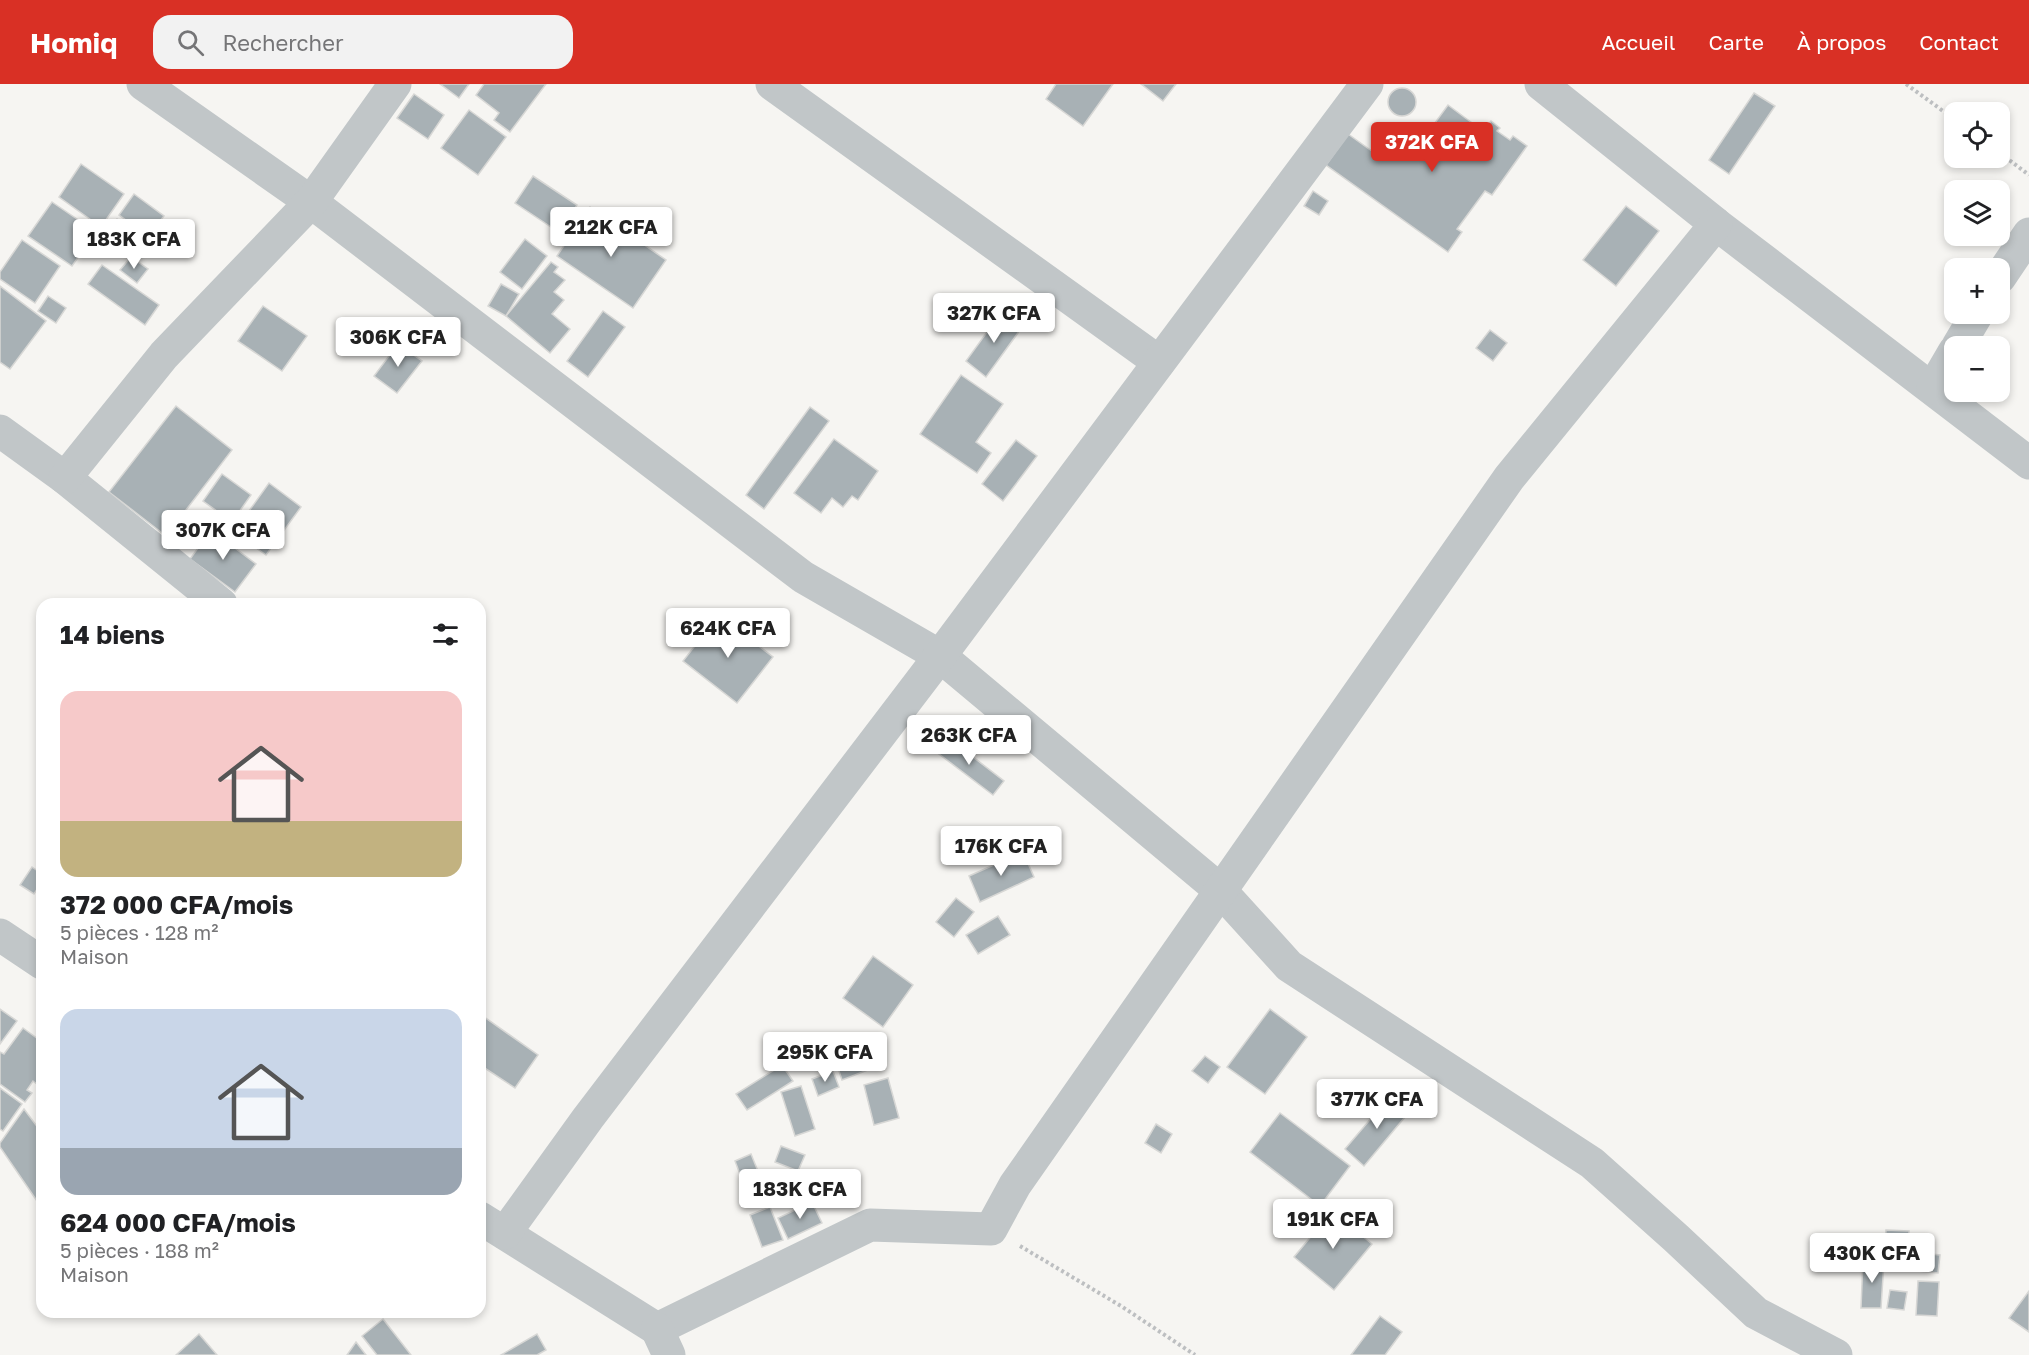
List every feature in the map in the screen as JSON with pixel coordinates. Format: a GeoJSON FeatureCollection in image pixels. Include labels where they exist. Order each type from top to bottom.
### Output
{"type":"FeatureCollection","features":[{"type":"Feature","properties":{"kind":"street"},"geometry":{"type":"LineString","coordinates":[[143,84],[311,202],[803,578],[940,656],[1220,890],[1289,966],[1592,1163],[1756,1313],[1836,1355]]}},
{"type":"Feature","properties":{"kind":"street"},"geometry":{"type":"LineString","coordinates":[[65,478],[164,355],[311,202],[395,84]]}},
{"type":"Feature","properties":{"kind":"street"},"geometry":{"type":"LineString","coordinates":[[772,84],[1160,362]]}},
{"type":"Feature","properties":{"kind":"street"},"geometry":{"type":"LineString","coordinates":[[1367,84],[940,656],[588,1118],[493,1226],[663,1342],[870,1225],[991,1229],[1016,1185],[1509,478],[1716,224]]}},
{"type":"Feature","properties":{"kind":"street"},"geometry":{"type":"LineString","coordinates":[[1541,84],[1716,224],[2029,463]]}},
{"type":"Feature","properties":{"kind":"street"},"geometry":{"type":"LineString","coordinates":[[2010,262],[2029,234]]}},
{"type":"Feature","properties":{"kind":"street"},"geometry":{"type":"LineString","coordinates":[[1933,388],[1944,369]]}},
{"type":"Feature","properties":{"kind":"street"},"geometry":{"type":"LineString","coordinates":[[0,431],[65,478],[213,598]]}},
{"type":"Feature","properties":{"kind":"street"},"geometry":{"type":"LineString","coordinates":[[0,935],[36,959]]}},
{"type":"Feature","properties":{"kind":"path"},"geometry":{"type":"LineString","coordinates":[[1906,84],[1944,112]]}},
{"type":"Feature","properties":{"kind":"path"},"geometry":{"type":"LineString","coordinates":[[2010,161],[2029,175]]}},
{"type":"Feature","properties":{"kind":"path"},"geometry":{"type":"LineString","coordinates":[[991,1229],[1120,1306],[1195,1355]]}},
{"type":"Feature","properties":{"kind":"building"},"geometry":{"type":"Polygon","coordinates":[[[440,84],[469,84],[459,98],[440,84]]]}},
{"type":"Feature","properties":{"kind":"building"},"geometry":{"type":"Polygon","coordinates":[[[484,84],[546,84],[510,132],[494,120],[499,113],[476,95],[484,84]]]}},
{"type":"Feature","properties":{"kind":"building"},"geometry":{"type":"Polygon","coordinates":[[[1056,84],[1113,84],[1083,126],[1046,99],[1056,84]]]}},
{"type":"Feature","properties":{"kind":"building"},"geometry":{"type":"Polygon","coordinates":[[[1141,84],[1176,84],[1163,101],[1141,84]]]}},
{"type":"Feature","properties":{"kind":"building"},"geometry":{"type":"Polygon","coordinates":[[[1402,88],[1412,92],[1416,102],[1412,112],[1402,116],[1392,112],[1388,102],[1392,92],[1402,88]]]}},
{"type":"Feature","properties":{"kind":"building"},"geometry":{"type":"Polygon","coordinates":[[[1754,93],[1775,106],[1729,174],[1709,160],[1754,93]]]}},
{"type":"Feature","properties":{"kind":"building"},"geometry":{"type":"Polygon","coordinates":[[[414,94],[444,115],[428,139],[397,118],[414,94]]]}},
{"type":"Feature","properties":{"kind":"building"},"geometry":{"type":"Polygon","coordinates":[[[1448,105],[1483,131],[1491,121],[1500,128],[1497,131],[1510,140],[1513,136],[1527,146],[1492,195],[1485,191],[1457,229],[1462,232],[1448,252],[1326,165],[1348,134],[1383,159],[1406,126],[1424,138],[1448,105]]]}},
{"type":"Feature","properties":{"kind":"building"},"geometry":{"type":"Polygon","coordinates":[[[469,110],[506,137],[478,175],[441,148],[469,110]]]}},
{"type":"Feature","properties":{"kind":"building"},"geometry":{"type":"Polygon","coordinates":[[[81,164],[124,194],[101,227],[59,197],[81,164]]]}},
{"type":"Feature","properties":{"kind":"building"},"geometry":{"type":"Polygon","coordinates":[[[533,176],[577,205],[560,233],[515,203],[533,176]]]}},
{"type":"Feature","properties":{"kind":"building"},"geometry":{"type":"Polygon","coordinates":[[[1313,191],[1328,201],[1319,215],[1304,206],[1313,191]]]}},
{"type":"Feature","properties":{"kind":"building"},"geometry":{"type":"Polygon","coordinates":[[[134,194],[164,216],[148,236],[119,215],[134,194]]]}},
{"type":"Feature","properties":{"kind":"building"},"geometry":{"type":"Polygon","coordinates":[[[52,202],[96,232],[72,266],[28,236],[52,202]]]}},
{"type":"Feature","properties":{"kind":"building"},"geometry":{"type":"Polygon","coordinates":[[[1626,206],[1659,231],[1616,286],[1583,260],[1626,206]]]}},
{"type":"Feature","properties":{"kind":"building"},"geometry":{"type":"Polygon","coordinates":[[[590,207],[666,260],[633,308],[557,256],[590,207]]]}},
{"type":"Feature","properties":{"kind":"building"},"geometry":{"type":"Polygon","coordinates":[[[117,219],[140,237],[128,252],[105,234],[117,219]]]}},
{"type":"Feature","properties":{"kind":"building"},"geometry":{"type":"Polygon","coordinates":[[[525,239],[547,256],[522,289],[500,272],[525,239]]]}},
{"type":"Feature","properties":{"kind":"building"},"geometry":{"type":"Polygon","coordinates":[[[22,240],[60,266],[35,303],[0,279],[0,272],[22,240]]]}},
{"type":"Feature","properties":{"kind":"building"},"geometry":{"type":"Polygon","coordinates":[[[131,257],[148,269],[137,283],[120,270],[131,257]]]}},
{"type":"Feature","properties":{"kind":"building"},"geometry":{"type":"Polygon","coordinates":[[[551,262],[558,267],[554,272],[565,280],[554,292],[564,300],[552,314],[570,329],[550,353],[506,316],[551,262]]]}},
{"type":"Feature","properties":{"kind":"building"},"geometry":{"type":"Polygon","coordinates":[[[102,265],[159,305],[145,325],[88,284],[102,265]]]}},
{"type":"Feature","properties":{"kind":"building"},"geometry":{"type":"Polygon","coordinates":[[[501,284],[519,294],[506,316],[488,306],[501,284]]]}},
{"type":"Feature","properties":{"kind":"building"},"geometry":{"type":"Polygon","coordinates":[[[0,286],[46,321],[10,369],[0,362],[0,286]]]}},
{"type":"Feature","properties":{"kind":"building"},"geometry":{"type":"Polygon","coordinates":[[[48,296],[66,308],[56,323],[38,311],[48,296]]]}},
{"type":"Feature","properties":{"kind":"building"},"geometry":{"type":"Polygon","coordinates":[[[263,306],[307,336],[282,371],[238,341],[263,306]]]}},
{"type":"Feature","properties":{"kind":"building"},"geometry":{"type":"Polygon","coordinates":[[[1003,310],[1023,326],[986,377],[966,361],[1003,310]]]}},
{"type":"Feature","properties":{"kind":"building"},"geometry":{"type":"Polygon","coordinates":[[[603,311],[625,327],[588,377],[567,361],[603,311]]]}},
{"type":"Feature","properties":{"kind":"building"},"geometry":{"type":"Polygon","coordinates":[[[1490,330],[1507,343],[1493,361],[1476,348],[1490,330]]]}},
{"type":"Feature","properties":{"kind":"building"},"geometry":{"type":"Polygon","coordinates":[[[398,344],[422,361],[397,393],[374,376],[398,344]]]}},
{"type":"Feature","properties":{"kind":"building"},"geometry":{"type":"Polygon","coordinates":[[[961,375],[1003,404],[976,442],[991,453],[977,473],[920,434],[961,375]]]}},
{"type":"Feature","properties":{"kind":"building"},"geometry":{"type":"Polygon","coordinates":[[[176,406],[232,450],[166,536],[109,492],[176,406]]]}},
{"type":"Feature","properties":{"kind":"building"},"geometry":{"type":"Polygon","coordinates":[[[810,407],[829,421],[764,509],[746,495],[810,407]]]}},
{"type":"Feature","properties":{"kind":"building"},"geometry":{"type":"Polygon","coordinates":[[[834,439],[878,471],[858,500],[852,496],[843,507],[832,498],[821,513],[794,493],[834,439]]]}},
{"type":"Feature","properties":{"kind":"building"},"geometry":{"type":"Polygon","coordinates":[[[1016,440],[1037,456],[1003,501],[982,484],[1016,440]]]}},
{"type":"Feature","properties":{"kind":"building"},"geometry":{"type":"Polygon","coordinates":[[[222,474],[251,495],[232,522],[203,501],[222,474]]]}},
{"type":"Feature","properties":{"kind":"building"},"geometry":{"type":"Polygon","coordinates":[[[269,483],[301,507],[266,555],[234,532],[269,483]]]}},
{"type":"Feature","properties":{"kind":"building"},"geometry":{"type":"Polygon","coordinates":[[[211,530],[256,564],[235,592],[190,559],[211,530]]]}},
{"type":"Feature","properties":{"kind":"building"},"geometry":{"type":"Polygon","coordinates":[[[719,615],[773,657],[737,703],[683,661],[719,615]]]}},
{"type":"Feature","properties":{"kind":"building"},"geometry":{"type":"Polygon","coordinates":[[[946,736],[1004,781],[993,795],[935,751],[946,736]]]}},
{"type":"Feature","properties":{"kind":"building"},"geometry":{"type":"Polygon","coordinates":[[[1023,852],[1034,877],[980,902],[969,876],[1023,852]]]}},
{"type":"Feature","properties":{"kind":"building"},"geometry":{"type":"Polygon","coordinates":[[[32,867],[36,870],[34,894],[20,885],[32,867]]]}},
{"type":"Feature","properties":{"kind":"building"},"geometry":{"type":"Polygon","coordinates":[[[956,898],[974,912],[954,937],[936,922],[956,898]]]}},
{"type":"Feature","properties":{"kind":"building"},"geometry":{"type":"Polygon","coordinates":[[[998,916],[1010,935],[978,954],[966,935],[998,916]]]}},
{"type":"Feature","properties":{"kind":"building"},"geometry":{"type":"Polygon","coordinates":[[[873,956],[913,985],[883,1027],[843,998],[873,956]]]}},
{"type":"Feature","properties":{"kind":"building"},"geometry":{"type":"Polygon","coordinates":[[[0,1009],[17,1021],[0,1044],[0,1009]]]}},
{"type":"Feature","properties":{"kind":"building"},"geometry":{"type":"Polygon","coordinates":[[[1270,1009],[1307,1037],[1265,1094],[1227,1067],[1270,1009]]]}},
{"type":"Feature","properties":{"kind":"building"},"geometry":{"type":"Polygon","coordinates":[[[486,1018],[538,1055],[515,1088],[486,1069],[486,1018]]]}},
{"type":"Feature","properties":{"kind":"building"},"geometry":{"type":"Polygon","coordinates":[[[23,1028],[36,1038],[36,1083],[33,1081],[27,1090],[32,1093],[25,1102],[0,1084],[0,1052],[4,1054],[23,1028]]]}},
{"type":"Feature","properties":{"kind":"building"},"geometry":{"type":"Polygon","coordinates":[[[871,1048],[878,1066],[842,1080],[836,1062],[871,1048]]]}},
{"type":"Feature","properties":{"kind":"building"},"geometry":{"type":"Polygon","coordinates":[[[1205,1056],[1220,1067],[1208,1083],[1192,1071],[1205,1056]]]}},
{"type":"Feature","properties":{"kind":"building"},"geometry":{"type":"Polygon","coordinates":[[[782,1065],[793,1081],[747,1110],[736,1094],[782,1065]]]}},
{"type":"Feature","properties":{"kind":"building"},"geometry":{"type":"Polygon","coordinates":[[[833,1071],[839,1087],[818,1096],[812,1079],[833,1071]]]}},
{"type":"Feature","properties":{"kind":"building"},"geometry":{"type":"Polygon","coordinates":[[[888,1078],[899,1118],[874,1125],[864,1085],[888,1078]]]}},
{"type":"Feature","properties":{"kind":"building"},"geometry":{"type":"Polygon","coordinates":[[[801,1086],[815,1129],[795,1136],[781,1092],[801,1086]]]}},
{"type":"Feature","properties":{"kind":"building"},"geometry":{"type":"Polygon","coordinates":[[[0,1088],[22,1104],[3,1131],[0,1129],[0,1088]]]}},
{"type":"Feature","properties":{"kind":"building"},"geometry":{"type":"Polygon","coordinates":[[[1391,1095],[1410,1111],[1364,1166],[1345,1149],[1391,1095]]]}},
{"type":"Feature","properties":{"kind":"building"},"geometry":{"type":"Polygon","coordinates":[[[24,1109],[36,1125],[36,1200],[0,1147],[0,1143],[24,1109]]]}},
{"type":"Feature","properties":{"kind":"building"},"geometry":{"type":"Polygon","coordinates":[[[1280,1113],[1350,1166],[1320,1206],[1250,1152],[1280,1113]]]}},
{"type":"Feature","properties":{"kind":"building"},"geometry":{"type":"Polygon","coordinates":[[[1156,1124],[1172,1134],[1161,1153],[1145,1143],[1156,1124]]]}},
{"type":"Feature","properties":{"kind":"building"},"geometry":{"type":"Polygon","coordinates":[[[781,1146],[805,1155],[798,1171],[775,1162],[781,1146]]]}},
{"type":"Feature","properties":{"kind":"building"},"geometry":{"type":"Polygon","coordinates":[[[751,1154],[764,1186],[747,1193],[735,1161],[751,1154]]]}},
{"type":"Feature","properties":{"kind":"building"},"geometry":{"type":"Polygon","coordinates":[[[823,1180],[832,1184],[836,1193],[832,1202],[823,1206],[814,1202],[810,1193],[814,1184],[823,1180]]]}},
{"type":"Feature","properties":{"kind":"building"},"geometry":{"type":"Polygon","coordinates":[[[812,1202],[822,1223],[788,1239],[778,1218],[812,1202]]]}},
{"type":"Feature","properties":{"kind":"building"},"geometry":{"type":"Polygon","coordinates":[[[770,1207],[783,1240],[762,1247],[750,1215],[770,1207]]]}},
{"type":"Feature","properties":{"kind":"building"},"geometry":{"type":"Polygon","coordinates":[[[1332,1211],[1372,1244],[1334,1290],[1294,1257],[1332,1211]]]}},
{"type":"Feature","properties":{"kind":"building"},"geometry":{"type":"Polygon","coordinates":[[[1886,1230],[1909,1231],[1908,1249],[1885,1248],[1886,1230]]]}},
{"type":"Feature","properties":{"kind":"building"},"geometry":{"type":"Polygon","coordinates":[[[1920,1253],[1940,1255],[1938,1273],[1918,1271],[1920,1253]]]}},
{"type":"Feature","properties":{"kind":"building"},"geometry":{"type":"Polygon","coordinates":[[[1863,1260],[1884,1261],[1881,1308],[1861,1308],[1863,1260]]]}},
{"type":"Feature","properties":{"kind":"building"},"geometry":{"type":"Polygon","coordinates":[[[1918,1281],[1939,1282],[1937,1316],[1916,1315],[1918,1281]]]}},
{"type":"Feature","properties":{"kind":"building"},"geometry":{"type":"Polygon","coordinates":[[[1890,1290],[1907,1292],[1904,1310],[1887,1308],[1890,1290]]]}},
{"type":"Feature","properties":{"kind":"building"},"geometry":{"type":"Polygon","coordinates":[[[2029,1291],[2029,1332],[2009,1318],[2029,1291]]]}},
{"type":"Feature","properties":{"kind":"building"},"geometry":{"type":"Polygon","coordinates":[[[1380,1316],[1402,1332],[1385,1355],[1351,1355],[1380,1316]]]}},
{"type":"Feature","properties":{"kind":"building"},"geometry":{"type":"Polygon","coordinates":[[[383,1319],[411,1355],[377,1355],[362,1336],[383,1319]]]}},
{"type":"Feature","properties":{"kind":"building"},"geometry":{"type":"Polygon","coordinates":[[[199,1334],[217,1355],[176,1355],[199,1334]]]}},
{"type":"Feature","properties":{"kind":"building"},"geometry":{"type":"Polygon","coordinates":[[[537,1334],[546,1350],[537,1355],[501,1355],[537,1334]]]}},
{"type":"Feature","properties":{"kind":"building"},"geometry":{"type":"Polygon","coordinates":[[[356,1342],[366,1355],[347,1355],[356,1342]]]}}]}
